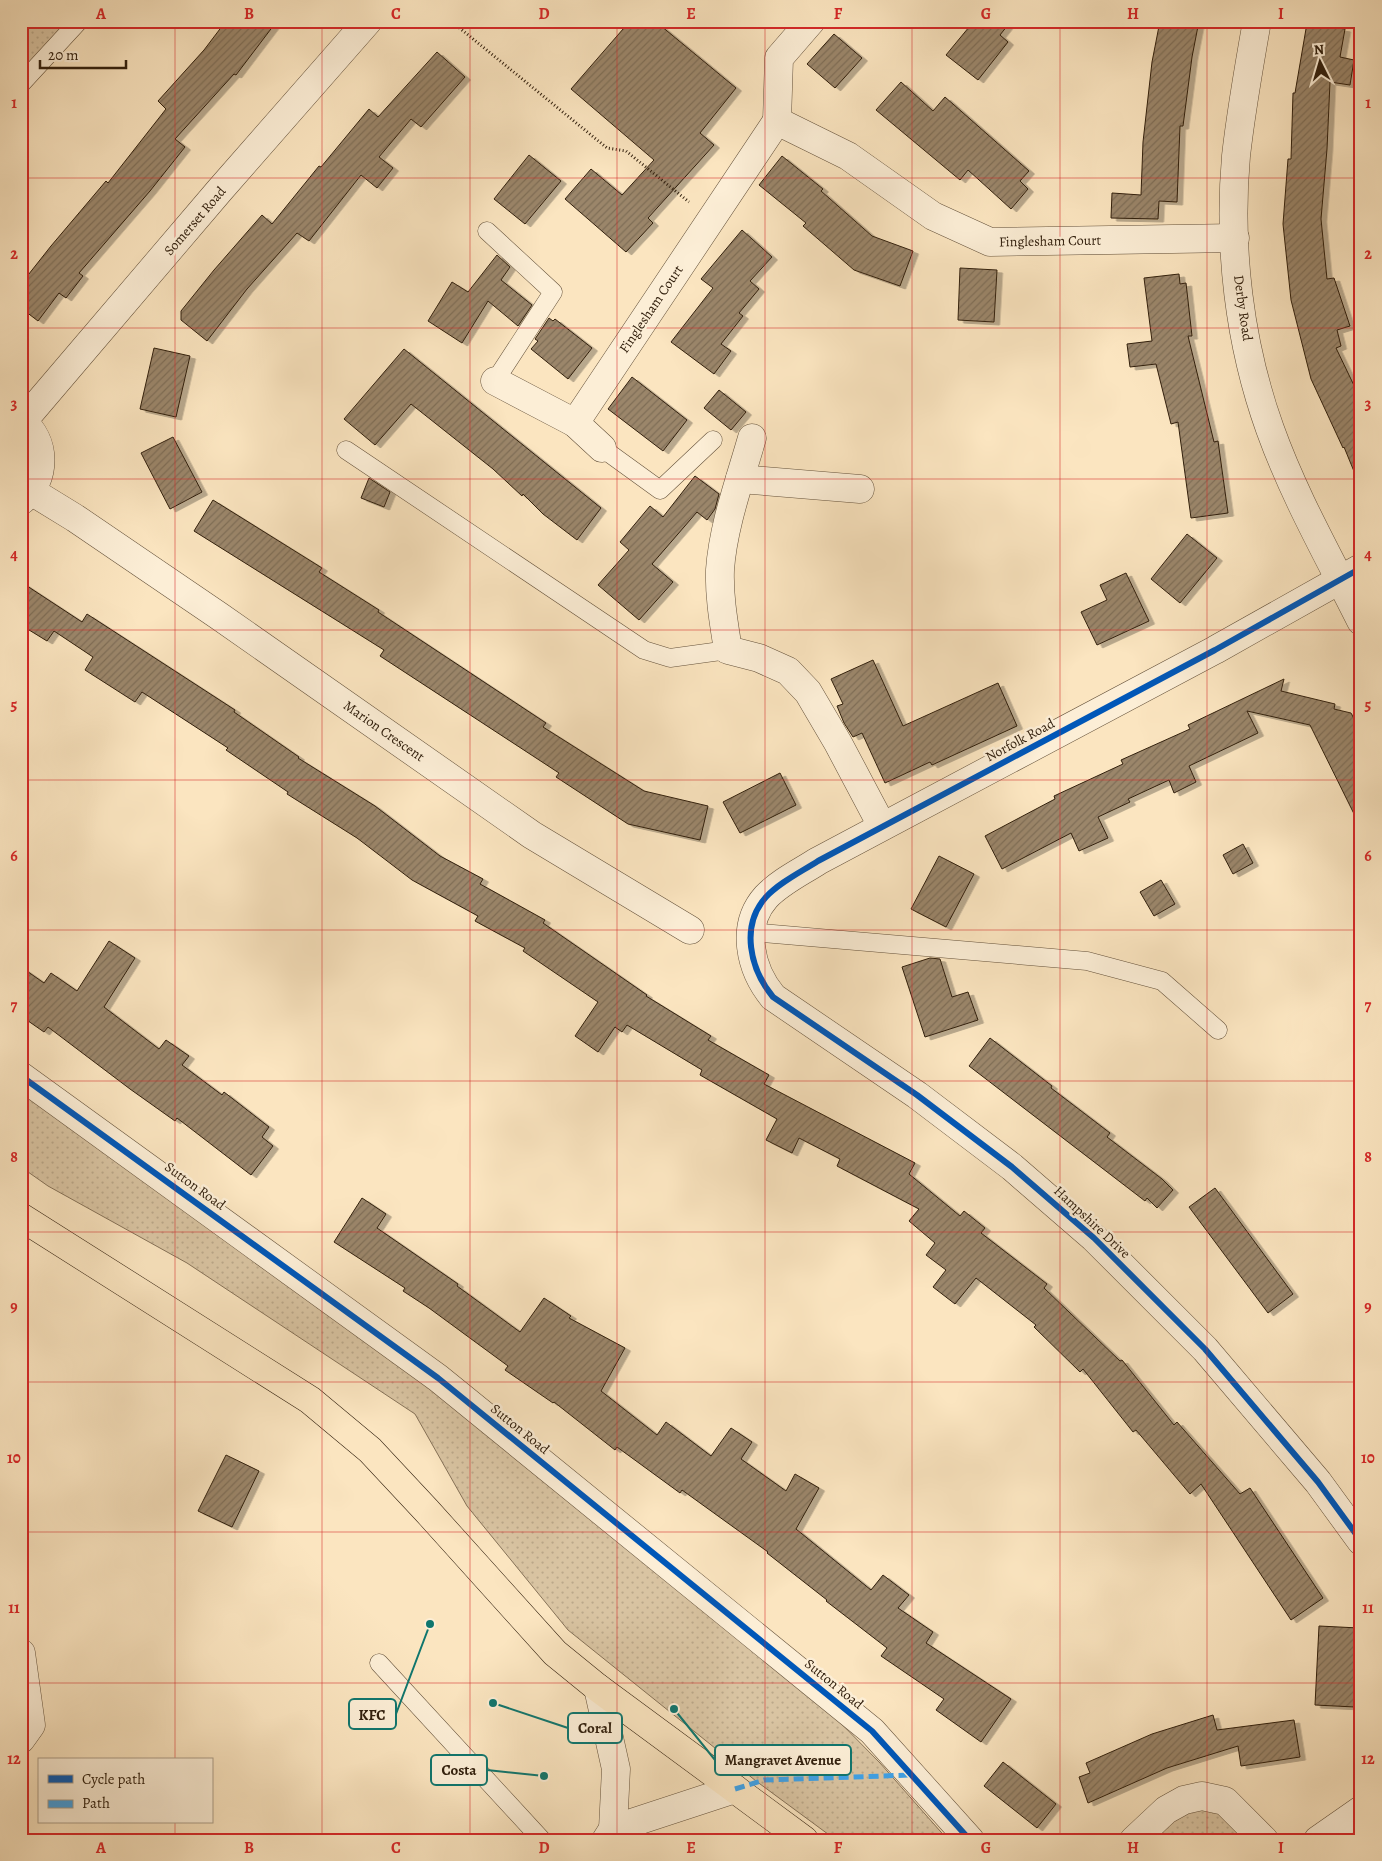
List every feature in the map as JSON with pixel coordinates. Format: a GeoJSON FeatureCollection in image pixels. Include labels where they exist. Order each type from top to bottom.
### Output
{"type":"FeatureCollection","features":[{"type":"Feature","properties":{"kind":"main road"},"geometry":{"type":"LineString","coordinates":[[21,1217],[310,1400],[370,1450],[555,1653],[598,1688],[804,1840]]}},
{"type":"Feature","properties":{"kind":"street","name":"Somerset Road"},"geometry":{"type":"LineString","coordinates":[[22,421],[368,21]]}},
{"type":"Feature","properties":{"kind":"street"},"geometry":{"type":"LineString","coordinates":[[777,121],[779,58],[811,21]]}},
{"type":"Feature","properties":{"kind":"street","name":"Derby Road"},"geometry":{"type":"LineString","coordinates":[[1257,21],[1242,107],[1236,158],[1235,238],[1242,319],[1270,428],[1298,498],[1350,573],[1361,621]]}},
{"type":"Feature","properties":{"kind":"street","name":"Finglesham Court"},"geometry":{"type":"LineString","coordinates":[[575,423],[777,121],[848,156],[933,216],[990,242],[1235,238]]}},
{"type":"Feature","properties":{"kind":"street"},"geometry":{"type":"LineString","coordinates":[[495,381],[575,423],[602,448]]}},
{"type":"Feature","properties":{"kind":"street","name":"Marion Crescent"},"geometry":{"type":"LineString","coordinates":[[22,421],[38,442],[41,459],[39,476],[26,496],[75,518],[219,616],[532,835],[690,930]]}},
{"type":"Feature","properties":{"kind":"street"},"geometry":{"type":"LineString","coordinates":[[752,438],[724,539],[720,569],[720,596],[728,650],[759,658],[788,671],[808,692],[838,742],[882,826]]}},
{"type":"Feature","properties":{"kind":"street"},"geometry":{"type":"LineString","coordinates":[[740,479],[860,489]]}},
{"type":"Feature","properties":{"kind":"street","name":"Norfolk Road"},"geometry":{"type":"LineString","coordinates":[[758,975],[752,950],[751,932],[753,920],[758,908],[784,882],[882,826],[1215,650],[1350,573]]}},
{"type":"Feature","properties":{"kind":"street","name":"Hampshire Drive"},"geometry":{"type":"LineString","coordinates":[[758,975],[773,997],[917,1095],[1012,1167],[1094,1238],[1205,1349],[1318,1482],[1361,1540]]}},
{"type":"Feature","properties":{"kind":"street","name":"Sutton Road"},"geometry":{"type":"LineString","coordinates":[[21,1076],[446,1384],[872,1731],[970,1840]]}},
{"type":"Feature","properties":{"kind":"street"},"geometry":{"type":"LineString","coordinates":[[21,1652],[30,1725],[21,1739]]}},
{"type":"Feature","properties":{"kind":"street"},"geometry":{"type":"LineString","coordinates":[[598,1688],[616,1769],[610,1835],[735,1789]]}},
{"type":"Feature","properties":{"kind":"street"},"geometry":{"type":"LineString","coordinates":[[1134,1840],[1166,1810],[1184,1800],[1202,1796],[1225,1800],[1264,1840]]}},
{"type":"Feature","properties":{"kind":"street"},"geometry":{"type":"LineString","coordinates":[[1318,1840],[1361,1810]]}},
{"type":"Feature","properties":{"kind":"lane"},"geometry":{"type":"LineString","coordinates":[[21,84],[79,21]]}},
{"type":"Feature","properties":{"kind":"lane"},"geometry":{"type":"LineString","coordinates":[[486,231],[553,292],[495,381]]}},
{"type":"Feature","properties":{"kind":"lane"},"geometry":{"type":"LineString","coordinates":[[602,448],[660,490],[713,440]]}},
{"type":"Feature","properties":{"kind":"lane"},"geometry":{"type":"LineString","coordinates":[[346,450],[644,650],[670,658],[728,650]]}},
{"type":"Feature","properties":{"kind":"lane"},"geometry":{"type":"LineString","coordinates":[[751,932],[1088,961],[1162,981],[1218,1030]]}},
{"type":"Feature","properties":{"kind":"lane"},"geometry":{"type":"LineString","coordinates":[[379,1663],[542,1840]]}},
{"type":"Feature","properties":{"kind":"path"},"geometry":{"type":"LineString","coordinates":[[451,21],[607,148],[626,151],[711,220]]}},
{"type":"Feature","properties":{"kind":"shaded area"},"geometry":{"type":"Polygon","coordinates":[[[21,21],[81,21],[21,89],[21,21]]]}},
{"type":"Feature","properties":{"kind":"shaded area"},"geometry":{"type":"Polygon","coordinates":[[[21,1089],[440,1392],[820,1702],[880,1763],[948,1840],[836,1840],[756,1781],[568,1630],[467,1506],[415,1414],[187,1263],[48,1186],[21,1167],[21,1089]]]}},
{"type":"Feature","properties":{"kind":"shaded area"},"geometry":{"type":"Polygon","coordinates":[[[1178,1808],[1216,1808],[1236,1824],[1240,1840],[1144,1840],[1178,1808]]]}},
{"type":"Feature","properties":{"kind":"building"},"geometry":{"type":"Polygon","coordinates":[[[226,21],[277,21],[236,75],[234,74],[175,139],[185,147],[150,191],[79,273],[83,276],[66,298],[59,293],[38,321],[21,308],[21,284],[106,181],[108,183],[166,109],[158,101],[204,50],[226,21]]]}},
{"type":"Feature","properties":{"kind":"building"},"geometry":{"type":"Polygon","coordinates":[[[630,21],[655,21],[736,88],[700,133],[714,145],[648,218],[653,223],[626,252],[565,199],[591,169],[622,195],[654,160],[571,89],[630,21]]]}},
{"type":"Feature","properties":{"kind":"building"},"geometry":{"type":"Polygon","coordinates":[[[974,21],[1011,21],[1000,35],[1008,42],[978,80],[946,55],[974,21]]]}},
{"type":"Feature","properties":{"kind":"building"},"geometry":{"type":"Polygon","coordinates":[[[1160,21],[1199,21],[1183,126],[1180,126],[1177,202],[1159,201],[1158,219],[1111,218],[1112,193],[1141,195],[1143,142],[1152,62],[1160,21]]]}},
{"type":"Feature","properties":{"kind":"building"},"geometry":{"type":"Polygon","coordinates":[[[1307,23],[1345,29],[1340,57],[1354,60],[1350,85],[1330,82],[1321,219],[1327,279],[1334,278],[1350,326],[1337,330],[1341,346],[1336,348],[1361,400],[1360,486],[1344,447],[1311,379],[1291,300],[1283,224],[1288,159],[1291,159],[1293,93],[1295,93],[1307,23]]]}},
{"type":"Feature","properties":{"kind":"building"},"geometry":{"type":"Polygon","coordinates":[[[834,34],[862,58],[835,88],[807,64],[834,34]]]}},
{"type":"Feature","properties":{"kind":"building"},"geometry":{"type":"Polygon","coordinates":[[[437,52],[465,77],[421,127],[411,119],[379,157],[393,168],[377,188],[361,175],[309,241],[297,233],[247,289],[207,341],[181,320],[181,311],[262,215],[272,224],[369,109],[378,117],[437,52]]]}},
{"type":"Feature","properties":{"kind":"building"},"geometry":{"type":"Polygon","coordinates":[[[901,82],[933,111],[945,97],[1029,171],[1020,181],[1028,189],[1011,209],[968,170],[960,180],[876,110],[901,82]]]}},
{"type":"Feature","properties":{"kind":"building"},"geometry":{"type":"Polygon","coordinates":[[[529,155],[561,181],[525,224],[494,199],[529,155]]]}},
{"type":"Feature","properties":{"kind":"building"},"geometry":{"type":"Polygon","coordinates":[[[782,156],[823,189],[821,191],[872,236],[913,251],[900,286],[854,270],[803,226],[806,223],[759,185],[782,156]]]}},
{"type":"Feature","properties":{"kind":"building"},"geometry":{"type":"Polygon","coordinates":[[[742,230],[772,257],[750,281],[759,289],[739,313],[743,316],[721,344],[731,351],[714,374],[671,342],[713,288],[701,279],[742,230]]]}},
{"type":"Feature","properties":{"kind":"building"},"geometry":{"type":"Polygon","coordinates":[[[497,255],[510,267],[501,280],[532,305],[518,326],[488,301],[462,343],[428,321],[452,282],[468,292],[497,255]]]}},
{"type":"Feature","properties":{"kind":"building"},"geometry":{"type":"Polygon","coordinates":[[[960,268],[997,270],[994,322],[958,320],[960,268]]]}},
{"type":"Feature","properties":{"kind":"building"},"geometry":{"type":"Polygon","coordinates":[[[1179,274],[1180,284],[1186,283],[1192,336],[1188,336],[1214,442],[1218,441],[1228,513],[1191,518],[1178,422],[1171,424],[1156,364],[1130,367],[1127,344],[1152,341],[1144,278],[1179,274]]]}},
{"type":"Feature","properties":{"kind":"building"},"geometry":{"type":"Polygon","coordinates":[[[549,318],[553,321],[555,319],[592,348],[568,379],[531,349],[538,341],[535,339],[549,318]]]}},
{"type":"Feature","properties":{"kind":"building"},"geometry":{"type":"Polygon","coordinates":[[[154,348],[190,356],[176,417],[140,409],[154,348]]]}},
{"type":"Feature","properties":{"kind":"building"},"geometry":{"type":"Polygon","coordinates":[[[404,349],[601,508],[577,540],[543,514],[493,469],[411,404],[375,445],[344,419],[404,349]]]}},
{"type":"Feature","properties":{"kind":"building"},"geometry":{"type":"Polygon","coordinates":[[[632,377],[687,420],[663,451],[608,409],[632,377]]]}},
{"type":"Feature","properties":{"kind":"building"},"geometry":{"type":"Polygon","coordinates":[[[719,390],[746,412],[731,430],[704,408],[719,390]]]}},
{"type":"Feature","properties":{"kind":"building"},"geometry":{"type":"Polygon","coordinates":[[[173,437],[202,492],[170,509],[141,453],[173,437]]]}},
{"type":"Feature","properties":{"kind":"building"},"geometry":{"type":"Polygon","coordinates":[[[695,476],[719,494],[715,509],[707,520],[697,512],[652,564],[673,582],[639,620],[598,585],[629,550],[620,542],[650,506],[663,517],[695,476]]]}},
{"type":"Feature","properties":{"kind":"building"},"geometry":{"type":"Polygon","coordinates":[[[369,478],[390,492],[384,507],[361,498],[369,478]]]}},
{"type":"Feature","properties":{"kind":"building"},"geometry":{"type":"Polygon","coordinates":[[[213,500],[322,568],[319,572],[379,610],[378,612],[546,723],[543,727],[644,791],[708,806],[700,840],[628,824],[556,777],[559,773],[380,656],[384,650],[194,531],[213,500]]]}},
{"type":"Feature","properties":{"kind":"building"},"geometry":{"type":"Polygon","coordinates":[[[1187,534],[1217,558],[1180,603],[1151,579],[1187,534]]]}},
{"type":"Feature","properties":{"kind":"building"},"geometry":{"type":"Polygon","coordinates":[[[1126,573],[1149,621],[1097,645],[1081,612],[1107,600],[1100,585],[1126,573]]]}},
{"type":"Feature","properties":{"kind":"building"},"geometry":{"type":"Polygon","coordinates":[[[21,582],[82,622],[87,614],[235,710],[234,712],[298,758],[375,806],[440,856],[483,879],[480,884],[545,920],[543,923],[646,996],[711,1036],[708,1040],[769,1075],[764,1084],[915,1163],[909,1174],[960,1216],[964,1211],[985,1228],[981,1233],[1047,1284],[1044,1288],[1120,1361],[1122,1360],[1174,1425],[1177,1422],[1240,1494],[1250,1488],[1323,1598],[1291,1620],[1201,1484],[1190,1494],[1136,1430],[1133,1432],[1083,1369],[1080,1372],[1034,1327],[1036,1325],[976,1278],[955,1304],[933,1287],[946,1270],[926,1255],[935,1243],[909,1221],[919,1209],[837,1166],[840,1159],[799,1138],[792,1153],[766,1140],[777,1119],[700,1075],[702,1070],[627,1025],[622,1032],[615,1027],[598,1052],[575,1036],[598,1002],[523,951],[525,948],[475,921],[478,916],[412,880],[357,838],[287,794],[288,792],[226,750],[228,748],[142,692],[135,702],[85,670],[93,657],[54,631],[47,641],[21,625],[21,582]]]}},
{"type":"Feature","properties":{"kind":"building"},"geometry":{"type":"Polygon","coordinates":[[[873,660],[903,726],[998,683],[1017,726],[932,765],[930,762],[885,783],[862,733],[853,737],[844,723],[837,706],[843,704],[831,679],[873,660]]]}},
{"type":"Feature","properties":{"kind":"building"},"geometry":{"type":"Polygon","coordinates":[[[1284,679],[1281,691],[1335,704],[1334,709],[1351,713],[1361,732],[1361,828],[1310,725],[1247,711],[1258,733],[1189,766],[1196,782],[1174,793],[1169,780],[1128,799],[1130,802],[1098,817],[1108,838],[1079,851],[1071,833],[1002,869],[985,836],[1055,799],[1054,796],[1123,764],[1121,760],[1190,729],[1188,725],[1284,679]]]}},
{"type":"Feature","properties":{"kind":"building"},"geometry":{"type":"Polygon","coordinates":[[[780,773],[796,805],[740,833],[723,802],[780,773]]]}},
{"type":"Feature","properties":{"kind":"building"},"geometry":{"type":"Polygon","coordinates":[[[1243,844],[1253,863],[1233,874],[1223,855],[1243,844]]]}},
{"type":"Feature","properties":{"kind":"building"},"geometry":{"type":"Polygon","coordinates":[[[939,856],[974,874],[946,927],[911,909],[939,856]]]}},
{"type":"Feature","properties":{"kind":"building"},"geometry":{"type":"Polygon","coordinates":[[[1161,880],[1175,904],[1154,916],[1140,892],[1161,880]]]}},
{"type":"Feature","properties":{"kind":"building"},"geometry":{"type":"Polygon","coordinates":[[[109,941],[135,958],[104,1007],[159,1049],[166,1040],[189,1056],[182,1065],[222,1095],[224,1092],[269,1127],[262,1137],[273,1146],[251,1175],[177,1118],[175,1121],[48,1027],[44,1032],[21,1016],[21,967],[44,983],[51,973],[77,991],[109,941]]]}},
{"type":"Feature","properties":{"kind":"building"},"geometry":{"type":"Polygon","coordinates":[[[930,958],[940,959],[952,997],[968,992],[978,1020],[925,1037],[902,967],[930,958]]]}},
{"type":"Feature","properties":{"kind":"building"},"geometry":{"type":"Polygon","coordinates":[[[990,1038],[1110,1133],[1107,1137],[1162,1179],[1173,1190],[1157,1208],[1147,1198],[1145,1201],[969,1066],[990,1038]]]}},
{"type":"Feature","properties":{"kind":"building"},"geometry":{"type":"Polygon","coordinates":[[[1215,1188],[1293,1294],[1268,1313],[1189,1207],[1215,1188]]]}},
{"type":"Feature","properties":{"kind":"building"},"geometry":{"type":"Polygon","coordinates":[[[362,1198],[386,1214],[377,1228],[458,1284],[457,1286],[520,1332],[544,1298],[571,1316],[569,1318],[625,1348],[601,1391],[657,1435],[666,1422],[711,1456],[731,1428],[752,1442],[741,1459],[786,1491],[795,1474],[819,1488],[796,1529],[871,1590],[883,1575],[909,1595],[898,1608],[933,1632],[926,1643],[1011,1699],[981,1742],[936,1710],[944,1699],[881,1656],[887,1648],[826,1601],[768,1552],[682,1490],[680,1493],[617,1447],[615,1450],[554,1402],[505,1370],[508,1366],[403,1291],[405,1288],[334,1242],[362,1198]]]}},
{"type":"Feature","properties":{"kind":"building"},"geometry":{"type":"Polygon","coordinates":[[[226,1455],[259,1471],[232,1527],[198,1511],[226,1455]]]}},
{"type":"Feature","properties":{"kind":"building"},"geometry":{"type":"Polygon","coordinates":[[[1319,1626],[1359,1628],[1355,1707],[1315,1705],[1319,1626]]]}},
{"type":"Feature","properties":{"kind":"building"},"geometry":{"type":"Polygon","coordinates":[[[1213,1715],[1217,1730],[1294,1720],[1300,1757],[1241,1766],[1238,1746],[1167,1768],[1088,1803],[1079,1777],[1090,1773],[1086,1763],[1152,1734],[1213,1715]]]}},
{"type":"Feature","properties":{"kind":"building"},"geometry":{"type":"Polygon","coordinates":[[[1003,1762],[1056,1804],[1037,1828],[984,1786],[1003,1762]]]}},
{"type":"Feature","properties":{"kind":"marked path"},"geometry":{"type":"LineString","coordinates":[[735,1789],[764,1780],[912,1775]]}},
{"type":"Feature","properties":{"kind":"cycle path"},"geometry":{"type":"LineString","coordinates":[[1361,568],[1215,650],[818,861],[784,882],[766,897],[758,908],[751,934],[754,961],[765,986],[773,997],[917,1095],[1012,1167],[1094,1238],[1205,1349],[1318,1482],[1361,1541]]}},
{"type":"Feature","properties":{"kind":"cycle path"},"geometry":{"type":"LineString","coordinates":[[21,1076],[438,1378],[872,1731],[970,1840]]}},
{"type":"Feature","properties":{"kind":"place","name":"KFC"},"geometry":{"type":"Point","coordinates":[430,1624]}},
{"type":"Feature","properties":{"kind":"place","name":"Coral"},"geometry":{"type":"Point","coordinates":[493,1703]}},
{"type":"Feature","properties":{"kind":"place","name":"Mangravet Avenue"},"geometry":{"type":"Point","coordinates":[674,1709]}},
{"type":"Feature","properties":{"kind":"place","name":"Costa"},"geometry":{"type":"Point","coordinates":[544,1776]}}]}
